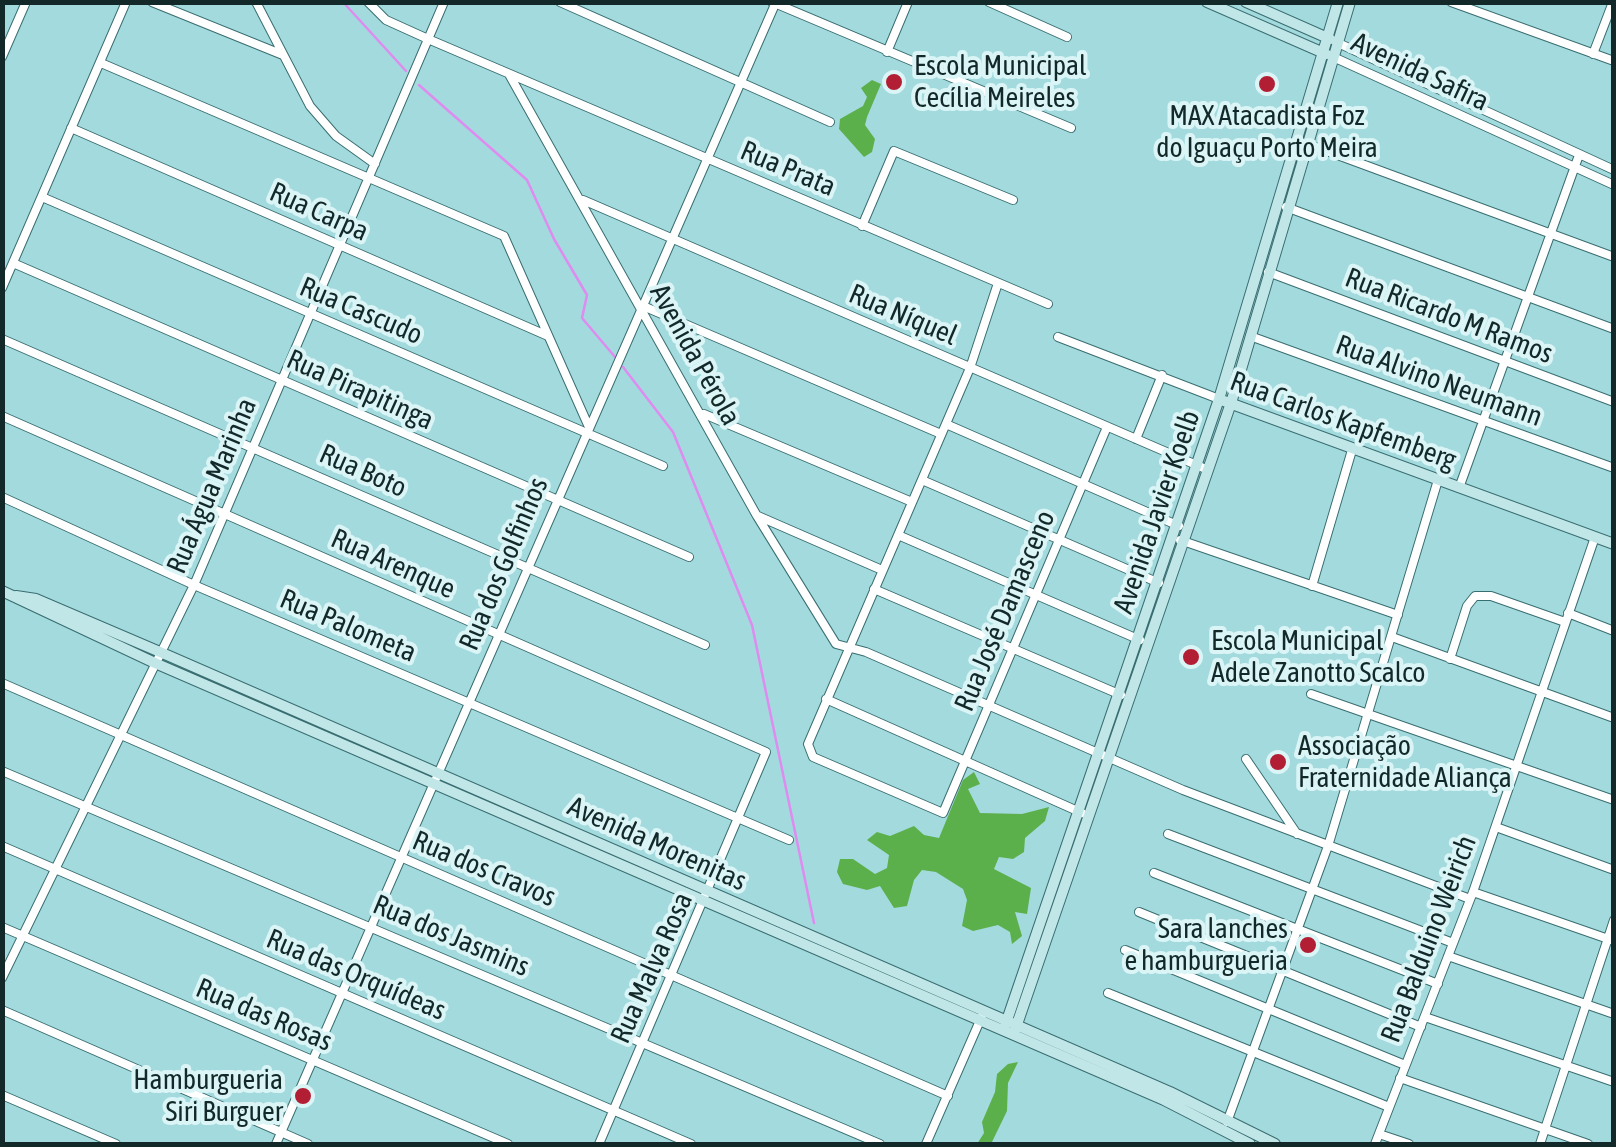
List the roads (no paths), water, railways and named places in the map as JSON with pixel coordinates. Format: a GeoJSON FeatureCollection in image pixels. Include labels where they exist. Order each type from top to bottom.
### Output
{"type":"FeatureCollection","features":[{"type":"Feature","properties":{"kind":"street"},"geometry":{"type":"LineString","coordinates":[[2,57],[26,2]]}},
{"type":"Feature","properties":{"kind":"street"},"geometry":{"type":"LineString","coordinates":[[2,288],[126,2]]}},
{"type":"Feature","properties":{"kind":"street"},"geometry":{"type":"LineString","coordinates":[[152,2],[283,55]]}},
{"type":"Feature","properties":{"kind":"street"},"geometry":{"type":"LineString","coordinates":[[256,2],[310,106],[336,136],[374,164]]}},
{"type":"Feature","properties":{"kind":"street","name":"Rua Prata"},"geometry":{"type":"LineString","coordinates":[[368,2],[386,20],[510,76],[1048,304]]}},
{"type":"Feature","properties":{"kind":"street","name":"Rua Água Marinha"},"geometry":{"type":"LineString","coordinates":[[2,978],[194,585],[444,2]]}},
{"type":"Feature","properties":{"kind":"street"},"geometry":{"type":"LineString","coordinates":[[560,2],[830,122]]}},
{"type":"Feature","properties":{"kind":"street"},"geometry":{"type":"LineString","coordinates":[[887,52],[908,2]]}},
{"type":"Feature","properties":{"kind":"street"},"geometry":{"type":"LineString","coordinates":[[988,2],[1067,37]]}},
{"type":"Feature","properties":{"kind":"street","name":"Avenida Safira"},"geometry":{"type":"LineString","coordinates":[[1208,2],[1614,185]]}},
{"type":"Feature","properties":{"kind":"street","name":"Avenida Safira"},"geometry":{"type":"LineString","coordinates":[[1246,2],[1614,170]]}},
{"type":"Feature","properties":{"kind":"street","name":"Avenida Javier Koelb"},"geometry":{"type":"LineString","coordinates":[[1331,40],[1338,2]]}},
{"type":"Feature","properties":{"kind":"street","name":"Avenida Javier Koelb"},"geometry":{"type":"LineString","coordinates":[[1225,401],[1326,54],[1350,2]]}},
{"type":"Feature","properties":{"kind":"street"},"geometry":{"type":"LineString","coordinates":[[1451,2],[1614,62]]}},
{"type":"Feature","properties":{"kind":"street"},"geometry":{"type":"LineString","coordinates":[[1594,54],[1613,2]]}},
{"type":"Feature","properties":{"kind":"street"},"geometry":{"type":"LineString","coordinates":[[774,3],[1071,128]]}},
{"type":"Feature","properties":{"kind":"street","name":"Rua dos Golfinhos"},"geometry":{"type":"LineString","coordinates":[[276,1144],[774,3]]}},
{"type":"Feature","properties":{"kind":"street","name":"Avenida Javier Koelb"},"geometry":{"type":"LineString","coordinates":[[1010,1028],[1097,753],[1124,696],[1250,336],[1326,54]]}},
{"type":"Feature","properties":{"kind":"street"},"geometry":{"type":"LineString","coordinates":[[101,63],[504,236],[550,336],[586,429]]}},
{"type":"Feature","properties":{"kind":"street","name":"Avenida Pérola"},"geometry":{"type":"LineString","coordinates":[[510,76],[643,306],[757,516],[836,644],[848,650]]}},
{"type":"Feature","properties":{"kind":"street","name":"Rua Carpa"},"geometry":{"type":"LineString","coordinates":[[71,128],[550,336]]}},
{"type":"Feature","properties":{"kind":"street"},"geometry":{"type":"LineString","coordinates":[[1305,143],[1614,257]]}},
{"type":"Feature","properties":{"kind":"street"},"geometry":{"type":"LineString","coordinates":[[862,226],[894,150],[1013,200]]}},
{"type":"Feature","properties":{"kind":"street"},"geometry":{"type":"LineString","coordinates":[[1459,488],[1579,154]]}},
{"type":"Feature","properties":{"kind":"street","name":"Rua Cascudo"},"geometry":{"type":"LineString","coordinates":[[42,197],[586,429],[663,466]]}},
{"type":"Feature","properties":{"kind":"street","name":"Rua Níquel"},"geometry":{"type":"LineString","coordinates":[[582,199],[1202,468]]}},
{"type":"Feature","properties":{"kind":"street"},"geometry":{"type":"LineString","coordinates":[[1286,207],[1614,329]]}},
{"type":"Feature","properties":{"kind":"street","name":"Rua Pirapitinga"},"geometry":{"type":"LineString","coordinates":[[13,263],[690,556]]}},
{"type":"Feature","properties":{"kind":"street","name":"Rua Ricardo M Ramos"},"geometry":{"type":"LineString","coordinates":[[1268,272],[1614,402]]}},
{"type":"Feature","properties":{"kind":"street"},"geometry":{"type":"LineString","coordinates":[[998,283],[970,368],[826,699],[1090,816]]}},
{"type":"Feature","properties":{"kind":"street"},"geometry":{"type":"LineString","coordinates":[[643,306],[941,434]]}},
{"type":"Feature","properties":{"kind":"street","name":"Rua Alvino Neumann"},"geometry":{"type":"LineString","coordinates":[[1250,336],[1614,468]]}},
{"type":"Feature","properties":{"kind":"street","name":"Rua Carlos Kapfemberg"},"geometry":{"type":"LineString","coordinates":[[1058,337],[1352,450],[1614,544]]}},
{"type":"Feature","properties":{"kind":"street","name":"Rua Boto"},"geometry":{"type":"LineString","coordinates":[[2,338],[705,645]]}},
{"type":"Feature","properties":{"kind":"street"},"geometry":{"type":"LineString","coordinates":[[1136,439],[1162,375]]}},
{"type":"Feature","properties":{"kind":"street"},"geometry":{"type":"LineString","coordinates":[[702,413],[912,502]]}},
{"type":"Feature","properties":{"kind":"street","name":"Rua Arenque"},"geometry":{"type":"LineString","coordinates":[[2,416],[766,752]]}},
{"type":"Feature","properties":{"kind":"street"},"geometry":{"type":"LineString","coordinates":[[946,424],[1083,484],[1180,533],[1312,586],[1398,615]]}},
{"type":"Feature","properties":{"kind":"street","name":"Rua José Damasceno"},"geometry":{"type":"LineString","coordinates":[[826,699],[808,744],[813,757],[943,813],[1108,427]]}},
{"type":"Feature","properties":{"kind":"street"},"geometry":{"type":"LineString","coordinates":[[1312,586],[1352,450]]}},
{"type":"Feature","properties":{"kind":"street"},"geometry":{"type":"LineString","coordinates":[[922,480],[1162,584]]}},
{"type":"Feature","properties":{"kind":"street"},"geometry":{"type":"LineString","coordinates":[[1225,1126],[1328,846],[1438,480]]}},
{"type":"Feature","properties":{"kind":"street","name":"Rua Palometa"},"geometry":{"type":"LineString","coordinates":[[2,497],[194,585],[788,840]]}},
{"type":"Feature","properties":{"kind":"street"},"geometry":{"type":"LineString","coordinates":[[757,516],[882,570]]}},
{"type":"Feature","properties":{"kind":"street"},"geometry":{"type":"LineString","coordinates":[[898,535],[1143,642]]}},
{"type":"Feature","properties":{"kind":"street","name":"Rua Balduino Weirich"},"geometry":{"type":"LineString","coordinates":[[1375,1144],[1471,896],[1595,537]]}},
{"type":"Feature","properties":{"kind":"street"},"geometry":{"type":"LineString","coordinates":[[874,589],[1124,696]]}},
{"type":"Feature","properties":{"kind":"street","name":"Avenida Morenitas"},"geometry":{"type":"LineString","coordinates":[[2,590],[155,664],[436,779],[1010,1028],[1164,1100],[1275,1144]]}},
{"type":"Feature","properties":{"kind":"street","name":"Avenida Morenitas"},"geometry":{"type":"LineString","coordinates":[[16,596],[36,598],[160,652],[436,779]]}},
{"type":"Feature","properties":{"kind":"street"},"geometry":{"type":"LineString","coordinates":[[1450,659],[1466,606],[1475,596],[1492,596],[1614,630]]}},
{"type":"Feature","properties":{"kind":"street"},"geometry":{"type":"LineString","coordinates":[[1392,637],[1614,718]]}},
{"type":"Feature","properties":{"kind":"street"},"geometry":{"type":"LineString","coordinates":[[848,650],[866,652],[1110,759],[1298,835],[1610,940]]}},
{"type":"Feature","properties":{"kind":"street","name":"Rua dos Cravos"},"geometry":{"type":"LineString","coordinates":[[2,683],[948,1096]]}},
{"type":"Feature","properties":{"kind":"street"},"geometry":{"type":"LineString","coordinates":[[1311,694],[1614,800]]}},
{"type":"Feature","properties":{"kind":"street","name":"Avenida Javier Koelb"},"geometry":{"type":"LineString","coordinates":[[1010,1028],[1110,759],[1124,696]]}},
{"type":"Feature","properties":{"kind":"street","name":"Rua Malva Rosa"},"geometry":{"type":"LineString","coordinates":[[599,1144],[708,897],[766,752]]}},
{"type":"Feature","properties":{"kind":"street"},"geometry":{"type":"LineString","coordinates":[[1246,759],[1298,835]]}},
{"type":"Feature","properties":{"kind":"street","name":"Rua dos Jasmins"},"geometry":{"type":"LineString","coordinates":[[2,771],[86,802],[880,1144]]}},
{"type":"Feature","properties":{"kind":"street"},"geometry":{"type":"LineString","coordinates":[[1496,827],[1614,870]]}},
{"type":"Feature","properties":{"kind":"street"},"geometry":{"type":"LineString","coordinates":[[1168,834],[1453,943]]}},
{"type":"Feature","properties":{"kind":"street","name":"Rua das Orquídeas"},"geometry":{"type":"LineString","coordinates":[[2,846],[691,1144]]}},
{"type":"Feature","properties":{"kind":"street"},"geometry":{"type":"LineString","coordinates":[[1154,872],[1438,984]]}},
{"type":"Feature","properties":{"kind":"street"},"geometry":{"type":"LineString","coordinates":[[1139,912],[1423,1022],[1614,1082]]}},
{"type":"Feature","properties":{"kind":"street"},"geometry":{"type":"LineString","coordinates":[[1540,1144],[1583,1004],[1610,940],[1614,920]]}},
{"type":"Feature","properties":{"kind":"street","name":"Rua das Rosas"},"geometry":{"type":"LineString","coordinates":[[2,926],[508,1144]]}},
{"type":"Feature","properties":{"kind":"street"},"geometry":{"type":"LineString","coordinates":[[1125,950],[1405,1065]]}},
{"type":"Feature","properties":{"kind":"street"},"geometry":{"type":"LineString","coordinates":[[1448,956],[1614,1014]]}},
{"type":"Feature","properties":{"kind":"street"},"geometry":{"type":"LineString","coordinates":[[1108,993],[1389,1107]]}},
{"type":"Feature","properties":{"kind":"street"},"geometry":{"type":"LineString","coordinates":[[2,1010],[308,1144]]}},
{"type":"Feature","properties":{"kind":"street"},"geometry":{"type":"LineString","coordinates":[[926,1144],[982,1017]]}},
{"type":"Feature","properties":{"kind":"street"},"geometry":{"type":"LineString","coordinates":[[1400,1078],[1588,1144]]}},
{"type":"Feature","properties":{"kind":"street"},"geometry":{"type":"LineString","coordinates":[[2,1095],[116,1144]]}},
{"type":"Feature","properties":{"kind":"street","name":"Avenida Morenitas"},"geometry":{"type":"LineString","coordinates":[[1225,1126],[1250,1144]]}},
{"type":"Feature","properties":{"kind":"street"},"geometry":{"type":"LineString","coordinates":[[1379,1134],[1409,1144]]}},
{"type":"Feature","properties":{"kind":"waterway"},"geometry":{"type":"LineString","coordinates":[[343,2],[406,71]]}},
{"type":"Feature","properties":{"kind":"waterway"},"geometry":{"type":"LineString","coordinates":[[419,85],[527,180],[554,239],[587,295],[582,318],[615,357]]}},
{"type":"Feature","properties":{"kind":"waterway"},"geometry":{"type":"LineString","coordinates":[[623,367],[673,432],[752,625],[814,923]]}},
{"type":"Feature","properties":{"kind":"place","name":"Escola Municipal Cecília Meireles"},"geometry":{"type":"Point","coordinates":[894,82]}},
{"type":"Feature","properties":{"kind":"place","name":"MAX Atacadista Foz do Iguaçu Porto Meira"},"geometry":{"type":"Point","coordinates":[1267,84]}},
{"type":"Feature","properties":{"kind":"place","name":"Escola Municipal Adele Zanotto Scalco"},"geometry":{"type":"Point","coordinates":[1191,657]}},
{"type":"Feature","properties":{"kind":"place","name":"Associação Fraternidade Aliança"},"geometry":{"type":"Point","coordinates":[1278,762]}},
{"type":"Feature","properties":{"kind":"place","name":"Sara lanches e hamburgueria"},"geometry":{"type":"Point","coordinates":[1308,945]}},
{"type":"Feature","properties":{"kind":"place","name":"Hamburgueria Siri Burguer"},"geometry":{"type":"Point","coordinates":[303,1096]}}]}
